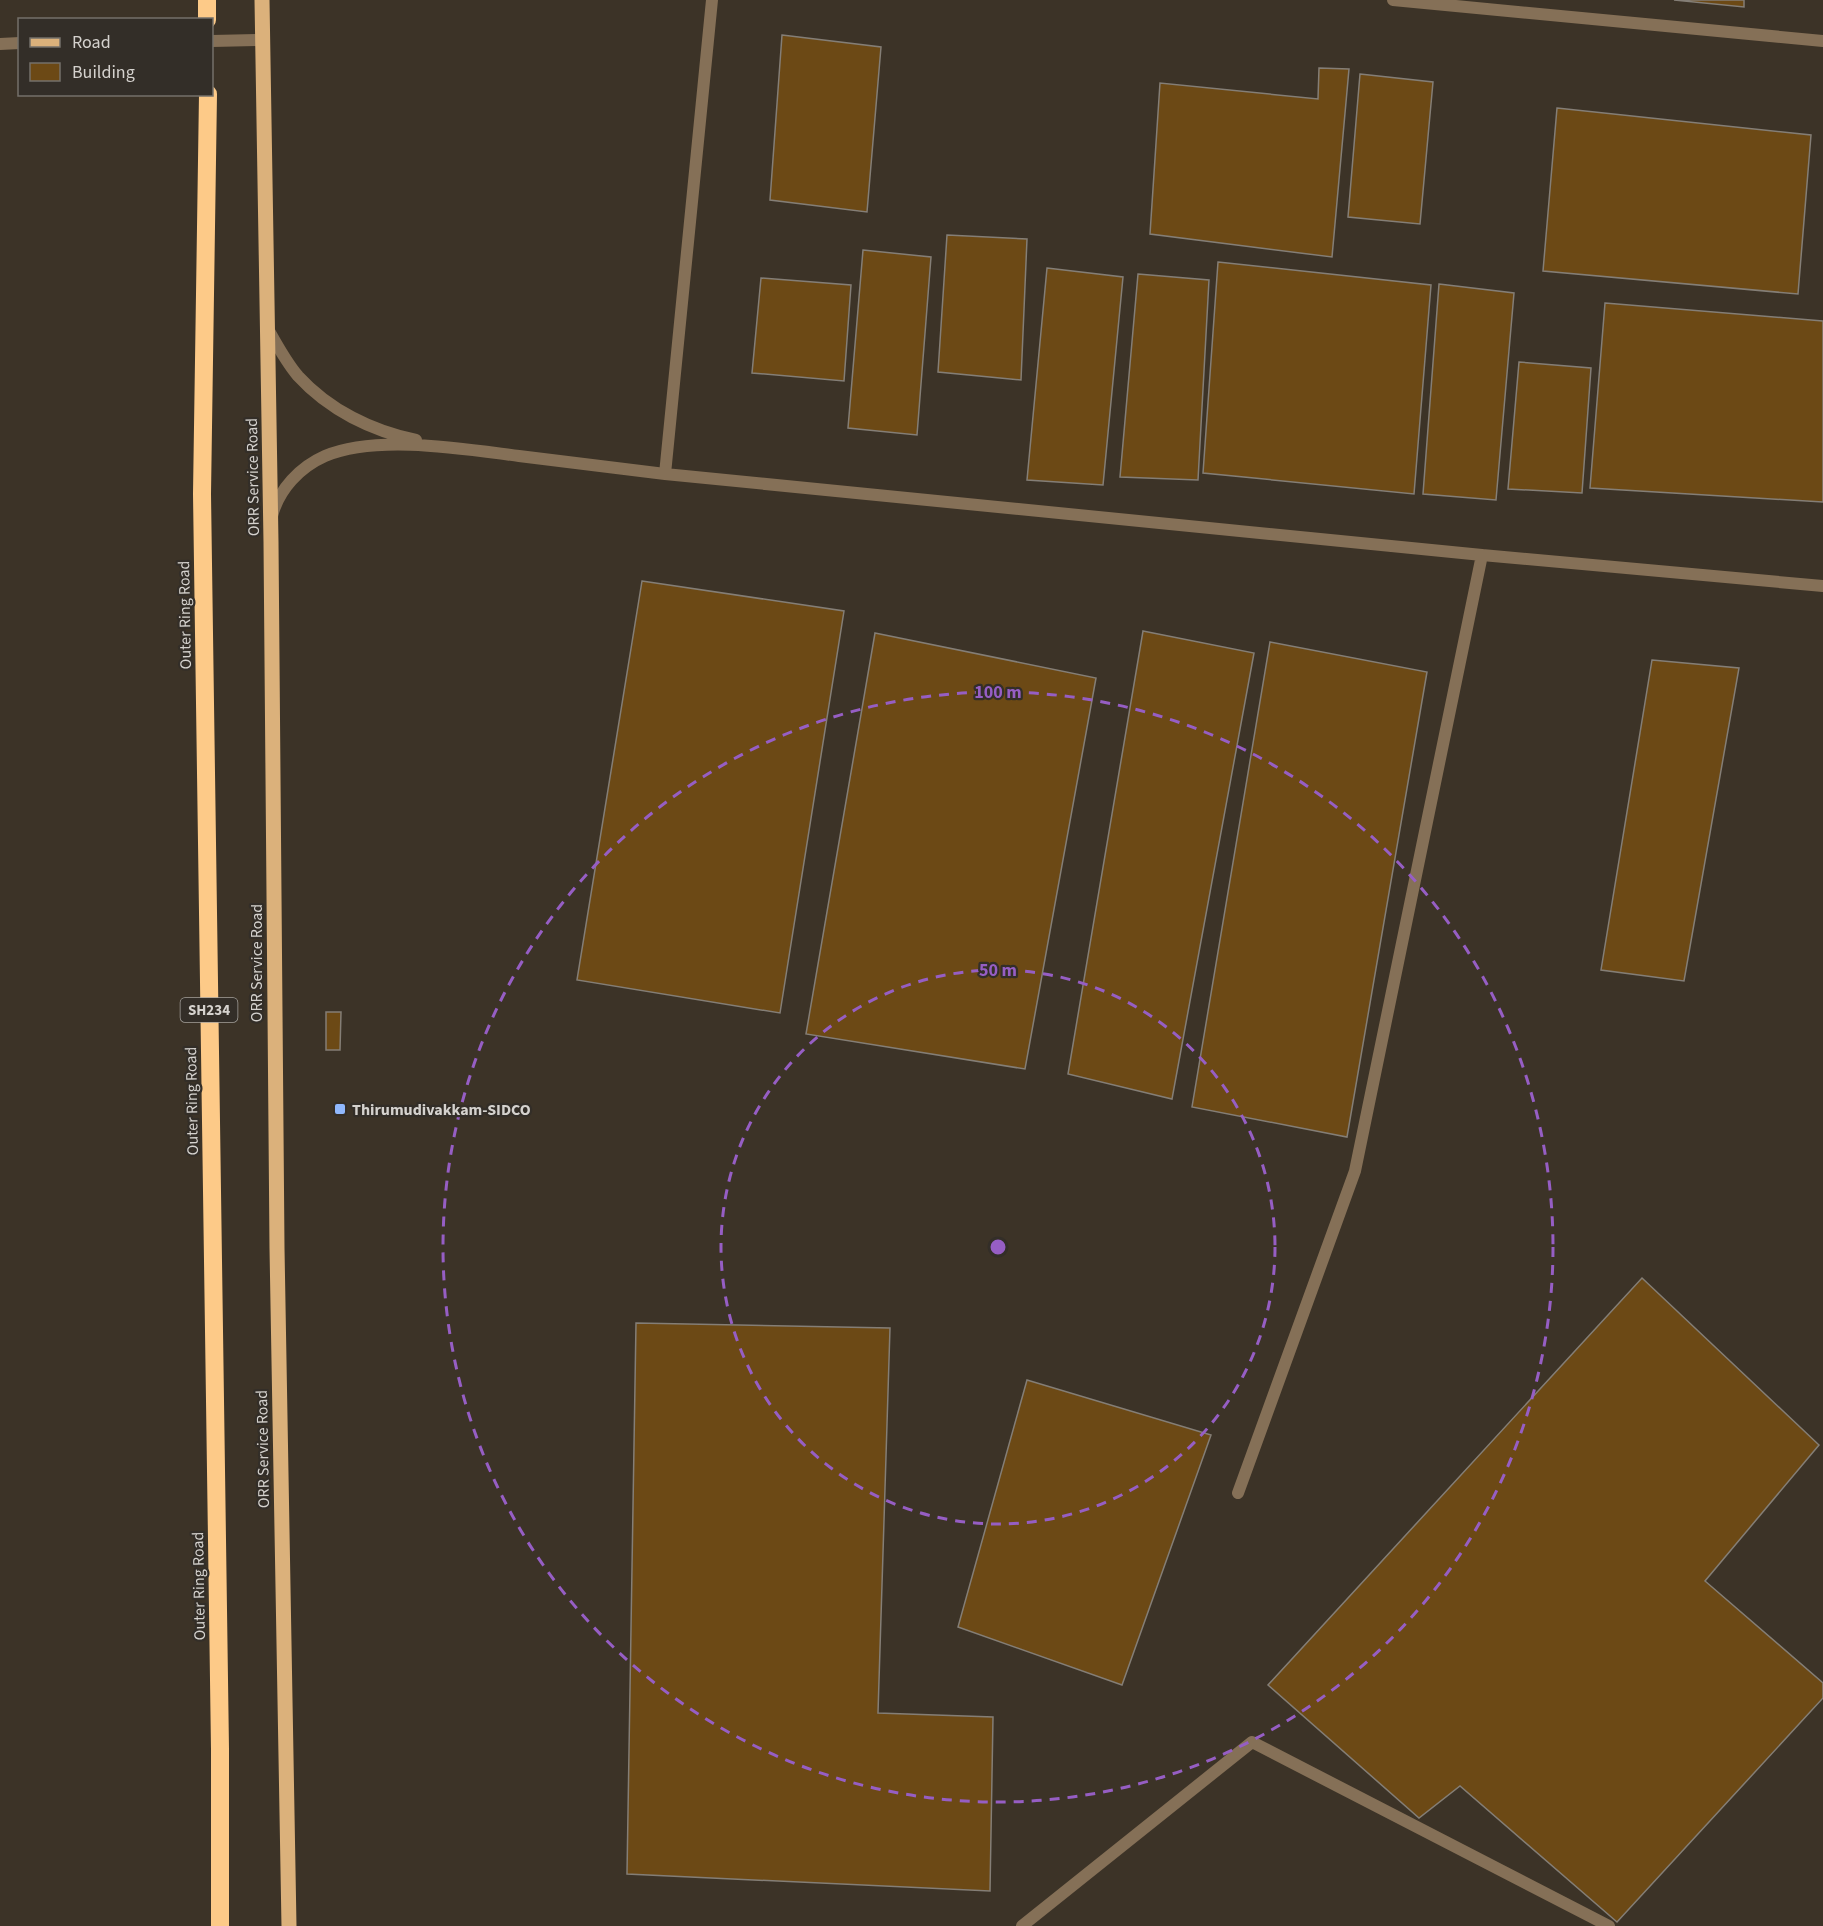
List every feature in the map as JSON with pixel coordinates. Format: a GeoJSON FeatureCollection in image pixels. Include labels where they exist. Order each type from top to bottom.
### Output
{"type":"FeatureCollection","features":[{"type":"Feature","properties":{"kind":"highway","name":"Outer Ring Road"},"geometry":{"type":"LineString","coordinates":[[208,96],[202,494],[220,1926]]}},
{"type":"Feature","properties":{"kind":"main road","name":"ORR Service Road"},"geometry":{"type":"LineString","coordinates":[[261,0],[270,522],[276,1248],[289,1926]]}},
{"type":"Feature","properties":{"kind":"street"},"geometry":{"type":"LineString","coordinates":[[664,474],[712,0]]}},
{"type":"Feature","properties":{"kind":"street"},"geometry":{"type":"LineString","coordinates":[[1393,0],[1823,41]]}},
{"type":"Feature","properties":{"kind":"street"},"geometry":{"type":"LineString","coordinates":[[213,41],[262,40]]}},
{"type":"Feature","properties":{"kind":"street"},"geometry":{"type":"LineString","coordinates":[[0,44],[18,43]]}},
{"type":"Feature","properties":{"kind":"street"},"geometry":{"type":"LineString","coordinates":[[267,327],[297,375],[337,409],[370,427],[443,446],[664,474],[1482,555],[1823,586]]}},
{"type":"Feature","properties":{"kind":"street"},"geometry":{"type":"LineString","coordinates":[[270,522],[287,485],[312,463],[325,456],[370,446],[443,446]]}},
{"type":"Feature","properties":{"kind":"street"},"geometry":{"type":"LineString","coordinates":[[1238,1493],[1355,1171],[1482,555]]}},
{"type":"Feature","properties":{"kind":"street"},"geometry":{"type":"LineString","coordinates":[[1022,1926],[1252,1742],[1609,1926]]}},
{"type":"Feature","properties":{"kind":"shaded area"},"geometry":{"type":"Polygon","coordinates":[[[0,0],[1823,0],[1823,1926],[0,1926],[0,0]]]}},
{"type":"Feature","properties":{"kind":"building"},"geometry":{"type":"Polygon","coordinates":[[[1674,0],[1744,0],[1744,7],[1674,0]]]}},
{"type":"Feature","properties":{"kind":"building"},"geometry":{"type":"Polygon","coordinates":[[[782,35],[881,47],[867,212],[770,200],[782,35]]]}},
{"type":"Feature","properties":{"kind":"building"},"geometry":{"type":"Polygon","coordinates":[[[1319,68],[1349,69],[1332,257],[1150,234],[1160,83],[1318,99],[1319,68]]]}},
{"type":"Feature","properties":{"kind":"building"},"geometry":{"type":"Polygon","coordinates":[[[1360,74],[1433,82],[1420,224],[1348,217],[1360,74]]]}},
{"type":"Feature","properties":{"kind":"building"},"geometry":{"type":"Polygon","coordinates":[[[1557,108],[1811,135],[1798,294],[1543,271],[1557,108]]]}},
{"type":"Feature","properties":{"kind":"building"},"geometry":{"type":"Polygon","coordinates":[[[947,235],[1027,239],[1021,380],[938,372],[947,235]]]}},
{"type":"Feature","properties":{"kind":"building"},"geometry":{"type":"Polygon","coordinates":[[[863,250],[931,257],[917,435],[848,428],[863,250]]]}},
{"type":"Feature","properties":{"kind":"building"},"geometry":{"type":"Polygon","coordinates":[[[1218,262],[1431,285],[1414,494],[1203,473],[1218,262]]]}},
{"type":"Feature","properties":{"kind":"building"},"geometry":{"type":"Polygon","coordinates":[[[1047,268],[1123,277],[1103,485],[1027,480],[1047,268]]]}},
{"type":"Feature","properties":{"kind":"building"},"geometry":{"type":"Polygon","coordinates":[[[1138,274],[1209,280],[1198,480],[1120,477],[1138,274]]]}},
{"type":"Feature","properties":{"kind":"building"},"geometry":{"type":"Polygon","coordinates":[[[761,278],[851,285],[844,381],[752,373],[761,278]]]}},
{"type":"Feature","properties":{"kind":"building"},"geometry":{"type":"Polygon","coordinates":[[[1439,284],[1514,293],[1496,500],[1423,494],[1439,284]]]}},
{"type":"Feature","properties":{"kind":"building"},"geometry":{"type":"Polygon","coordinates":[[[1605,303],[1823,321],[1823,502],[1590,488],[1605,303]]]}},
{"type":"Feature","properties":{"kind":"building"},"geometry":{"type":"Polygon","coordinates":[[[1519,362],[1591,368],[1582,493],[1508,489],[1519,362]]]}},
{"type":"Feature","properties":{"kind":"building"},"geometry":{"type":"Polygon","coordinates":[[[642,581],[844,611],[780,1013],[577,980],[642,581]]]}},
{"type":"Feature","properties":{"kind":"building"},"geometry":{"type":"Polygon","coordinates":[[[1143,631],[1254,653],[1172,1099],[1068,1074],[1143,631]]]}},
{"type":"Feature","properties":{"kind":"building"},"geometry":{"type":"Polygon","coordinates":[[[875,633],[1096,678],[1025,1069],[806,1034],[875,633]]]}},
{"type":"Feature","properties":{"kind":"building"},"geometry":{"type":"Polygon","coordinates":[[[1270,642],[1427,672],[1347,1137],[1192,1107],[1270,642]]]}},
{"type":"Feature","properties":{"kind":"building"},"geometry":{"type":"Polygon","coordinates":[[[1652,660],[1739,668],[1684,981],[1601,970],[1652,660]]]}},
{"type":"Feature","properties":{"kind":"building"},"geometry":{"type":"Polygon","coordinates":[[[326,1012],[341,1012],[340,1050],[326,1050],[326,1012]]]}},
{"type":"Feature","properties":{"kind":"building"},"geometry":{"type":"Polygon","coordinates":[[[1642,1278],[1819,1445],[1705,1581],[1823,1683],[1823,1698],[1617,1922],[1460,1786],[1419,1818],[1268,1685],[1642,1278]]]}},
{"type":"Feature","properties":{"kind":"building"},"geometry":{"type":"Polygon","coordinates":[[[636,1323],[890,1328],[878,1713],[993,1717],[990,1891],[627,1874],[636,1323]]]}},
{"type":"Feature","properties":{"kind":"building"},"geometry":{"type":"Polygon","coordinates":[[[1027,1380],[1211,1435],[1122,1685],[958,1627],[1027,1380]]]}},
{"type":"Feature","properties":{"kind":"place","name":"Thirumudivakkam-SIDCO"},"geometry":{"type":"Point","coordinates":[340,1109]}}]}
